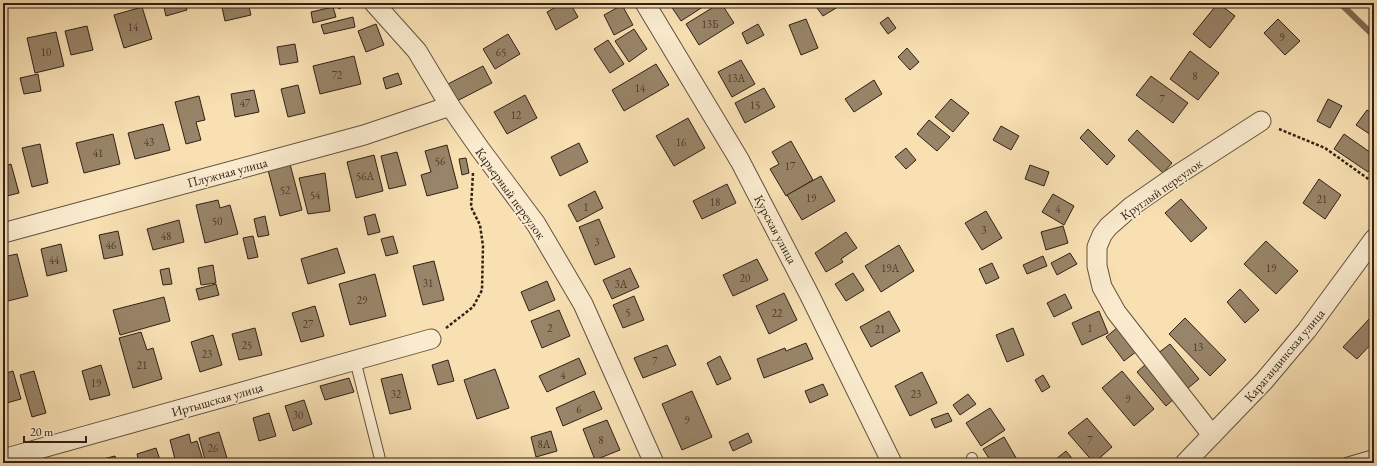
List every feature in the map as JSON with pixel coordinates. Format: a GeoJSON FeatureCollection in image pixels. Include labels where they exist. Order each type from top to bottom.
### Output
{"type":"FeatureCollection","features":[{"type":"Feature","properties":{"kind":"street","name":"Карьерный переулок"},"geometry":{"type":"LineString","coordinates":[[374,3],[417,51],[450,106],[480,150],[536,224],[583,304],[654,463]]}},
{"type":"Feature","properties":{"kind":"street","name":"Курская улица"},"geometry":{"type":"LineString","coordinates":[[645,3],[740,161],[810,294],[892,463]]}},
{"type":"Feature","properties":{"kind":"street","name":"Плужная улица"},"geometry":{"type":"LineString","coordinates":[[3,233],[364,135],[450,106]]}},
{"type":"Feature","properties":{"kind":"street","name":"Круглый переулок"},"geometry":{"type":"LineString","coordinates":[[1212,435],[1116,312],[1102,287],[1097,266],[1097,247],[1102,235],[1108,227],[1132,206],[1261,121]]}},
{"type":"Feature","properties":{"kind":"street","name":"Карагандинская улица"},"geometry":{"type":"LineString","coordinates":[[1188,462],[1264,381],[1307,330],[1374,239]]}},
{"type":"Feature","properties":{"kind":"street","name":"Иртышская улица"},"geometry":{"type":"LineString","coordinates":[[3,459],[431,339]]}},
{"type":"Feature","properties":{"kind":"lane"},"geometry":{"type":"LineString","coordinates":[[355,360],[381,463]]}},
{"type":"Feature","properties":{"kind":"lane"},"geometry":{"type":"LineString","coordinates":[[1346,463],[1370,456]]}},
{"type":"Feature","properties":{"kind":"path"},"geometry":{"type":"LineString","coordinates":[[1261,121],[1325,148],[1374,183]]}},
{"type":"Feature","properties":{"kind":"path"},"geometry":{"type":"LineString","coordinates":[[431,339],[469,311],[473,307],[482,290],[483,246],[480,225],[471,207],[473,173],[480,150]]}},
{"type":"Feature","properties":{"kind":"building"},"geometry":{"type":"Polygon","coordinates":[[[163,3],[185,3],[187,10],[166,16],[163,3]]]}},
{"type":"Feature","properties":{"kind":"building"},"geometry":{"type":"Polygon","coordinates":[[[221,3],[248,3],[251,15],[225,21],[221,3]]]}},
{"type":"Feature","properties":{"kind":"building"},"geometry":{"type":"Polygon","coordinates":[[[335,3],[349,3],[339,9],[335,3]]]}},
{"type":"Feature","properties":{"kind":"building"},"geometry":{"type":"Polygon","coordinates":[[[458,3],[470,3],[461,8],[458,3]]]}},
{"type":"Feature","properties":{"kind":"building"},"geometry":{"type":"Polygon","coordinates":[[[563,3],[570,3],[578,17],[556,30],[547,12],[563,3]]]}},
{"type":"Feature","properties":{"kind":"building"},"geometry":{"type":"Polygon","coordinates":[[[669,3],[709,3],[681,21],[669,3]]]}},
{"type":"Feature","properties":{"kind":"building"},"geometry":{"type":"Polygon","coordinates":[[[720,3],[734,23],[699,45],[686,24],[720,3]]]}},
{"type":"Feature","properties":{"kind":"building"},"geometry":{"type":"Polygon","coordinates":[[[825,3],[839,3],[841,5],[823,16],[817,8],[825,3]]]}},
{"type":"Feature","properties":{"kind":"building"},"geometry":{"type":"Polygon","coordinates":[[[1218,3],[1235,16],[1210,48],[1193,34],[1218,3]]]}},
{"type":"Feature","properties":{"kind":"building"},"geometry":{"type":"Polygon","coordinates":[[[622,5],[633,25],[614,35],[604,15],[622,5]]]}},
{"type":"Feature","properties":{"kind":"building"},"geometry":{"type":"Polygon","coordinates":[[[142,7],[152,39],[124,48],[114,15],[142,7]]]}},
{"type":"Feature","properties":{"kind":"building"},"geometry":{"type":"Polygon","coordinates":[[[333,7],[336,17],[313,23],[311,12],[333,7]]]}},
{"type":"Feature","properties":{"kind":"building"},"geometry":{"type":"Polygon","coordinates":[[[353,17],[355,27],[324,34],[321,25],[353,17]]]}},
{"type":"Feature","properties":{"kind":"building"},"geometry":{"type":"Polygon","coordinates":[[[888,17],[896,28],[888,34],[880,23],[888,17]]]}},
{"type":"Feature","properties":{"kind":"building"},"geometry":{"type":"Polygon","coordinates":[[[806,19],[818,48],[801,55],[789,25],[806,19]]]}},
{"type":"Feature","properties":{"kind":"building"},"geometry":{"type":"Polygon","coordinates":[[[1278,19],[1300,41],[1285,55],[1264,33],[1278,19]]]}},
{"type":"Feature","properties":{"kind":"building"},"geometry":{"type":"Polygon","coordinates":[[[376,24],[384,45],[366,52],[358,31],[376,24]]]}},
{"type":"Feature","properties":{"kind":"building"},"geometry":{"type":"Polygon","coordinates":[[[758,24],[764,35],[747,44],[742,33],[758,24]]]}},
{"type":"Feature","properties":{"kind":"building"},"geometry":{"type":"Polygon","coordinates":[[[87,26],[93,50],[71,55],[65,31],[87,26]]]}},
{"type":"Feature","properties":{"kind":"building"},"geometry":{"type":"Polygon","coordinates":[[[634,29],[647,49],[629,62],[615,41],[634,29]]]}},
{"type":"Feature","properties":{"kind":"building"},"geometry":{"type":"Polygon","coordinates":[[[56,32],[64,66],[35,73],[27,38],[56,32]]]}},
{"type":"Feature","properties":{"kind":"building"},"geometry":{"type":"Polygon","coordinates":[[[508,34],[520,54],[495,69],[483,49],[508,34]]]}},
{"type":"Feature","properties":{"kind":"building"},"geometry":{"type":"Polygon","coordinates":[[[608,40],[624,64],[610,73],[594,49],[608,40]]]}},
{"type":"Feature","properties":{"kind":"building"},"geometry":{"type":"Polygon","coordinates":[[[295,44],[298,62],[280,65],[277,47],[295,44]]]}},
{"type":"Feature","properties":{"kind":"building"},"geometry":{"type":"Polygon","coordinates":[[[907,48],[919,62],[910,70],[898,57],[907,48]]]}},
{"type":"Feature","properties":{"kind":"building"},"geometry":{"type":"Polygon","coordinates":[[[1190,51],[1219,73],[1198,100],[1170,79],[1190,51]]]}},
{"type":"Feature","properties":{"kind":"building"},"geometry":{"type":"Polygon","coordinates":[[[354,56],[361,84],[320,94],[313,66],[354,56]]]}},
{"type":"Feature","properties":{"kind":"building"},"geometry":{"type":"Polygon","coordinates":[[[741,60],[755,84],[732,97],[718,72],[741,60]]]}},
{"type":"Feature","properties":{"kind":"building"},"geometry":{"type":"Polygon","coordinates":[[[656,64],[669,85],[624,111],[612,90],[656,64]]]}},
{"type":"Feature","properties":{"kind":"building"},"geometry":{"type":"Polygon","coordinates":[[[483,66],[492,83],[455,102],[446,85],[483,66]]]}},
{"type":"Feature","properties":{"kind":"building"},"geometry":{"type":"Polygon","coordinates":[[[398,73],[402,84],[386,89],[383,78],[398,73]]]}},
{"type":"Feature","properties":{"kind":"building"},"geometry":{"type":"Polygon","coordinates":[[[38,74],[41,91],[24,94],[20,78],[38,74]]]}},
{"type":"Feature","properties":{"kind":"building"},"geometry":{"type":"Polygon","coordinates":[[[1151,76],[1188,103],[1173,123],[1136,95],[1151,76]]]}},
{"type":"Feature","properties":{"kind":"building"},"geometry":{"type":"Polygon","coordinates":[[[874,80],[882,94],[854,112],[845,99],[874,80]]]}},
{"type":"Feature","properties":{"kind":"building"},"geometry":{"type":"Polygon","coordinates":[[[298,85],[305,113],[288,117],[281,89],[298,85]]]}},
{"type":"Feature","properties":{"kind":"building"},"geometry":{"type":"Polygon","coordinates":[[[764,88],[775,107],[745,123],[735,103],[764,88]]]}},
{"type":"Feature","properties":{"kind":"building"},"geometry":{"type":"Polygon","coordinates":[[[254,90],[259,112],[235,117],[231,94],[254,90]]]}},
{"type":"Feature","properties":{"kind":"building"},"geometry":{"type":"Polygon","coordinates":[[[525,95],[537,118],[507,134],[494,112],[525,95]]]}},
{"type":"Feature","properties":{"kind":"building"},"geometry":{"type":"Polygon","coordinates":[[[199,96],[205,120],[196,122],[201,140],[186,144],[175,102],[199,96]]]}},
{"type":"Feature","properties":{"kind":"building"},"geometry":{"type":"Polygon","coordinates":[[[951,99],[969,113],[953,132],[935,117],[951,99]]]}},
{"type":"Feature","properties":{"kind":"building"},"geometry":{"type":"Polygon","coordinates":[[[1328,99],[1342,106],[1330,128],[1317,121],[1328,99]]]}},
{"type":"Feature","properties":{"kind":"building"},"geometry":{"type":"Polygon","coordinates":[[[1367,110],[1374,115],[1374,137],[1356,125],[1367,110]]]}},
{"type":"Feature","properties":{"kind":"building"},"geometry":{"type":"Polygon","coordinates":[[[688,118],[705,148],[674,166],[656,136],[688,118]]]}},
{"type":"Feature","properties":{"kind":"building"},"geometry":{"type":"Polygon","coordinates":[[[929,120],[950,137],[937,151],[917,134],[929,120]]]}},
{"type":"Feature","properties":{"kind":"building"},"geometry":{"type":"Polygon","coordinates":[[[163,124],[170,150],[135,159],[128,133],[163,124]]]}},
{"type":"Feature","properties":{"kind":"building"},"geometry":{"type":"Polygon","coordinates":[[[1001,126],[1019,136],[1011,150],[993,140],[1001,126]]]}},
{"type":"Feature","properties":{"kind":"building"},"geometry":{"type":"Polygon","coordinates":[[[1088,129],[1115,156],[1107,165],[1080,138],[1088,129]]]}},
{"type":"Feature","properties":{"kind":"building"},"geometry":{"type":"Polygon","coordinates":[[[1137,130],[1172,163],[1163,173],[1128,140],[1137,130]]]}},
{"type":"Feature","properties":{"kind":"building"},"geometry":{"type":"Polygon","coordinates":[[[113,134],[120,164],[84,173],[76,143],[113,134]]]}},
{"type":"Feature","properties":{"kind":"building"},"geometry":{"type":"Polygon","coordinates":[[[1344,134],[1374,155],[1374,163],[1368,172],[1334,149],[1344,134]]]}},
{"type":"Feature","properties":{"kind":"building"},"geometry":{"type":"Polygon","coordinates":[[[791,141],[813,180],[786,196],[770,169],[779,164],[772,152],[791,141]]]}},
{"type":"Feature","properties":{"kind":"building"},"geometry":{"type":"Polygon","coordinates":[[[579,143],[588,162],[560,176],[551,157],[579,143]]]}},
{"type":"Feature","properties":{"kind":"building"},"geometry":{"type":"Polygon","coordinates":[[[40,144],[48,183],[32,187],[22,148],[40,144]]]}},
{"type":"Feature","properties":{"kind":"building"},"geometry":{"type":"Polygon","coordinates":[[[447,145],[458,188],[427,196],[421,175],[431,172],[425,151],[447,145]]]}},
{"type":"Feature","properties":{"kind":"building"},"geometry":{"type":"Polygon","coordinates":[[[906,148],[916,160],[906,169],[895,157],[906,148]]]}},
{"type":"Feature","properties":{"kind":"building"},"geometry":{"type":"Polygon","coordinates":[[[397,152],[406,185],[389,189],[381,156],[397,152]]]}},
{"type":"Feature","properties":{"kind":"building"},"geometry":{"type":"Polygon","coordinates":[[[374,155],[383,191],[356,198],[347,162],[374,155]]]}},
{"type":"Feature","properties":{"kind":"building"},"geometry":{"type":"Polygon","coordinates":[[[466,158],[469,173],[462,175],[459,159],[466,158]]]}},
{"type":"Feature","properties":{"kind":"building"},"geometry":{"type":"Polygon","coordinates":[[[11,164],[19,193],[3,197],[3,167],[11,164]]]}},
{"type":"Feature","properties":{"kind":"building"},"geometry":{"type":"Polygon","coordinates":[[[290,164],[302,210],[280,216],[268,170],[290,164]]]}},
{"type":"Feature","properties":{"kind":"building"},"geometry":{"type":"Polygon","coordinates":[[[1030,165],[1049,172],[1044,186],[1025,179],[1030,165]]]}},
{"type":"Feature","properties":{"kind":"building"},"geometry":{"type":"Polygon","coordinates":[[[325,173],[330,211],[308,214],[299,178],[325,173]]]}},
{"type":"Feature","properties":{"kind":"building"},"geometry":{"type":"Polygon","coordinates":[[[821,176],[835,201],[802,220],[787,195],[821,176]]]}},
{"type":"Feature","properties":{"kind":"building"},"geometry":{"type":"Polygon","coordinates":[[[1319,179],[1341,195],[1325,219],[1303,203],[1319,179]]]}},
{"type":"Feature","properties":{"kind":"building"},"geometry":{"type":"Polygon","coordinates":[[[727,184],[736,203],[702,219],[693,201],[727,184]]]}},
{"type":"Feature","properties":{"kind":"building"},"geometry":{"type":"Polygon","coordinates":[[[595,191],[603,208],[577,222],[568,205],[595,191]]]}},
{"type":"Feature","properties":{"kind":"building"},"geometry":{"type":"Polygon","coordinates":[[[1053,194],[1074,206],[1064,225],[1042,212],[1053,194]]]}},
{"type":"Feature","properties":{"kind":"building"},"geometry":{"type":"Polygon","coordinates":[[[1181,199],[1207,228],[1191,242],[1165,213],[1181,199]]]}},
{"type":"Feature","properties":{"kind":"building"},"geometry":{"type":"Polygon","coordinates":[[[218,200],[220,208],[230,205],[238,234],[205,243],[196,205],[218,200]]]}},
{"type":"Feature","properties":{"kind":"building"},"geometry":{"type":"Polygon","coordinates":[[[986,211],[1002,238],[982,250],[965,223],[986,211]]]}},
{"type":"Feature","properties":{"kind":"building"},"geometry":{"type":"Polygon","coordinates":[[[375,214],[380,232],[368,235],[364,217],[375,214]]]}},
{"type":"Feature","properties":{"kind":"building"},"geometry":{"type":"Polygon","coordinates":[[[265,216],[269,235],[258,237],[254,219],[265,216]]]}},
{"type":"Feature","properties":{"kind":"building"},"geometry":{"type":"Polygon","coordinates":[[[599,219],[615,257],[595,265],[579,227],[599,219]]]}},
{"type":"Feature","properties":{"kind":"building"},"geometry":{"type":"Polygon","coordinates":[[[179,220],[184,242],[153,250],[147,229],[179,220]]]}},
{"type":"Feature","properties":{"kind":"building"},"geometry":{"type":"Polygon","coordinates":[[[1063,226],[1068,243],[1046,250],[1041,232],[1063,226]]]}},
{"type":"Feature","properties":{"kind":"building"},"geometry":{"type":"Polygon","coordinates":[[[118,231],[123,255],[104,259],[99,235],[118,231]]]}},
{"type":"Feature","properties":{"kind":"building"},"geometry":{"type":"Polygon","coordinates":[[[846,232],[857,248],[841,259],[843,262],[826,272],[815,253],[846,232]]]}},
{"type":"Feature","properties":{"kind":"building"},"geometry":{"type":"Polygon","coordinates":[[[253,236],[258,257],[248,259],[243,238],[253,236]]]}},
{"type":"Feature","properties":{"kind":"building"},"geometry":{"type":"Polygon","coordinates":[[[393,236],[398,253],[386,256],[381,239],[393,236]]]}},
{"type":"Feature","properties":{"kind":"building"},"geometry":{"type":"Polygon","coordinates":[[[1266,241],[1298,271],[1276,294],[1244,264],[1266,241]]]}},
{"type":"Feature","properties":{"kind":"building"},"geometry":{"type":"Polygon","coordinates":[[[61,244],[67,271],[47,276],[41,249],[61,244]]]}},
{"type":"Feature","properties":{"kind":"building"},"geometry":{"type":"Polygon","coordinates":[[[899,245],[914,271],[881,292],[865,266],[899,245]]]}},
{"type":"Feature","properties":{"kind":"building"},"geometry":{"type":"Polygon","coordinates":[[[337,248],[345,273],[308,284],[301,259],[337,248]]]}},
{"type":"Feature","properties":{"kind":"building"},"geometry":{"type":"Polygon","coordinates":[[[1070,253],[1077,264],[1057,275],[1051,263],[1070,253]]]}},
{"type":"Feature","properties":{"kind":"building"},"geometry":{"type":"Polygon","coordinates":[[[17,254],[28,296],[4,302],[3,257],[17,254]]]}},
{"type":"Feature","properties":{"kind":"building"},"geometry":{"type":"Polygon","coordinates":[[[1043,256],[1047,266],[1027,274],[1023,265],[1043,256]]]}},
{"type":"Feature","properties":{"kind":"building"},"geometry":{"type":"Polygon","coordinates":[[[757,259],[768,280],[733,296],[723,275],[757,259]]]}},
{"type":"Feature","properties":{"kind":"building"},"geometry":{"type":"Polygon","coordinates":[[[434,261],[444,300],[423,305],[413,266],[434,261]]]}},
{"type":"Feature","properties":{"kind":"building"},"geometry":{"type":"Polygon","coordinates":[[[992,263],[999,278],[986,284],[979,269],[992,263]]]}},
{"type":"Feature","properties":{"kind":"building"},"geometry":{"type":"Polygon","coordinates":[[[213,265],[216,283],[201,285],[198,268],[213,265]]]}},
{"type":"Feature","properties":{"kind":"building"},"geometry":{"type":"Polygon","coordinates":[[[169,268],[172,284],[163,285],[160,270],[169,268]]]}},
{"type":"Feature","properties":{"kind":"building"},"geometry":{"type":"Polygon","coordinates":[[[630,268],[639,287],[612,299],[603,280],[630,268]]]}},
{"type":"Feature","properties":{"kind":"building"},"geometry":{"type":"Polygon","coordinates":[[[853,273],[864,290],[846,301],[835,284],[853,273]]]}},
{"type":"Feature","properties":{"kind":"building"},"geometry":{"type":"Polygon","coordinates":[[[375,274],[386,316],[350,325],[339,284],[375,274]]]}},
{"type":"Feature","properties":{"kind":"building"},"geometry":{"type":"Polygon","coordinates":[[[547,281],[555,300],[529,311],[521,292],[547,281]]]}},
{"type":"Feature","properties":{"kind":"building"},"geometry":{"type":"Polygon","coordinates":[[[216,284],[219,295],[199,300],[196,289],[216,284]]]}},
{"type":"Feature","properties":{"kind":"building"},"geometry":{"type":"Polygon","coordinates":[[[1240,289],[1259,310],[1245,323],[1227,302],[1240,289]]]}},
{"type":"Feature","properties":{"kind":"building"},"geometry":{"type":"Polygon","coordinates":[[[784,293],[797,320],[769,334],[756,306],[784,293]]]}},
{"type":"Feature","properties":{"kind":"building"},"geometry":{"type":"Polygon","coordinates":[[[1065,294],[1072,308],[1054,317],[1047,303],[1065,294]]]}},
{"type":"Feature","properties":{"kind":"building"},"geometry":{"type":"Polygon","coordinates":[[[634,296],[644,320],[623,328],[613,305],[634,296]]]}},
{"type":"Feature","properties":{"kind":"building"},"geometry":{"type":"Polygon","coordinates":[[[164,297],[170,321],[120,335],[113,310],[164,297]]]}},
{"type":"Feature","properties":{"kind":"building"},"geometry":{"type":"Polygon","coordinates":[[[315,306],[324,336],[301,342],[292,313],[315,306]]]}},
{"type":"Feature","properties":{"kind":"building"},"geometry":{"type":"Polygon","coordinates":[[[559,310],[570,336],[542,348],[531,321],[559,310]]]}},
{"type":"Feature","properties":{"kind":"building"},"geometry":{"type":"Polygon","coordinates":[[[889,311],[900,331],[871,347],[860,327],[889,311]]]}},
{"type":"Feature","properties":{"kind":"building"},"geometry":{"type":"Polygon","coordinates":[[[1099,311],[1108,333],[1082,345],[1072,323],[1099,311]]]}},
{"type":"Feature","properties":{"kind":"building"},"geometry":{"type":"Polygon","coordinates":[[[1371,317],[1374,319],[1374,341],[1357,359],[1343,347],[1371,317]]]}},
{"type":"Feature","properties":{"kind":"building"},"geometry":{"type":"Polygon","coordinates":[[[1185,318],[1226,360],[1210,376],[1169,334],[1185,318]]]}},
{"type":"Feature","properties":{"kind":"building"},"geometry":{"type":"Polygon","coordinates":[[[1118,327],[1137,351],[1124,361],[1106,337],[1118,327]]]}},
{"type":"Feature","properties":{"kind":"building"},"geometry":{"type":"Polygon","coordinates":[[[255,328],[262,355],[239,360],[232,334],[255,328]]]}},
{"type":"Feature","properties":{"kind":"building"},"geometry":{"type":"Polygon","coordinates":[[[1013,328],[1024,355],[1007,362],[996,335],[1013,328]]]}},
{"type":"Feature","properties":{"kind":"building"},"geometry":{"type":"Polygon","coordinates":[[[141,332],[147,350],[153,348],[162,379],[133,388],[119,338],[141,332]]]}},
{"type":"Feature","properties":{"kind":"building"},"geometry":{"type":"Polygon","coordinates":[[[213,335],[222,365],[200,372],[191,342],[213,335]]]}},
{"type":"Feature","properties":{"kind":"building"},"geometry":{"type":"Polygon","coordinates":[[[806,343],[813,359],[764,378],[757,359],[785,348],[786,351],[806,343]]]}},
{"type":"Feature","properties":{"kind":"building"},"geometry":{"type":"Polygon","coordinates":[[[1170,344],[1199,379],[1187,389],[1157,354],[1170,344]]]}},
{"type":"Feature","properties":{"kind":"building"},"geometry":{"type":"Polygon","coordinates":[[[667,345],[676,365],[643,378],[634,358],[667,345]]]}},
{"type":"Feature","properties":{"kind":"building"},"geometry":{"type":"Polygon","coordinates":[[[720,356],[731,379],[717,385],[707,363],[720,356]]]}},
{"type":"Feature","properties":{"kind":"building"},"geometry":{"type":"Polygon","coordinates":[[[579,358],[586,374],[547,392],[539,376],[579,358]]]}},
{"type":"Feature","properties":{"kind":"building"},"geometry":{"type":"Polygon","coordinates":[[[448,360],[454,381],[438,385],[432,365],[448,360]]]}},
{"type":"Feature","properties":{"kind":"building"},"geometry":{"type":"Polygon","coordinates":[[[1146,364],[1175,398],[1166,406],[1137,372],[1146,364]]]}},
{"type":"Feature","properties":{"kind":"building"},"geometry":{"type":"Polygon","coordinates":[[[101,365],[110,395],[90,400],[82,371],[101,365]]]}},
{"type":"Feature","properties":{"kind":"building"},"geometry":{"type":"Polygon","coordinates":[[[495,369],[509,408],[477,419],[464,380],[495,369]]]}},
{"type":"Feature","properties":{"kind":"building"},"geometry":{"type":"Polygon","coordinates":[[[13,371],[21,399],[3,404],[3,374],[13,371]]]}},
{"type":"Feature","properties":{"kind":"building"},"geometry":{"type":"Polygon","coordinates":[[[34,371],[46,413],[32,417],[20,375],[34,371]]]}},
{"type":"Feature","properties":{"kind":"building"},"geometry":{"type":"Polygon","coordinates":[[[1122,371],[1154,409],[1134,426],[1102,388],[1122,371]]]}},
{"type":"Feature","properties":{"kind":"building"},"geometry":{"type":"Polygon","coordinates":[[[922,372],[937,403],[910,416],[895,386],[922,372]]]}},
{"type":"Feature","properties":{"kind":"building"},"geometry":{"type":"Polygon","coordinates":[[[402,374],[411,409],[390,414],[381,379],[402,374]]]}},
{"type":"Feature","properties":{"kind":"building"},"geometry":{"type":"Polygon","coordinates":[[[1043,375],[1050,387],[1042,392],[1035,380],[1043,375]]]}},
{"type":"Feature","properties":{"kind":"building"},"geometry":{"type":"Polygon","coordinates":[[[349,378],[354,392],[325,400],[320,386],[349,378]]]}},
{"type":"Feature","properties":{"kind":"building"},"geometry":{"type":"Polygon","coordinates":[[[823,384],[828,395],[810,403],[805,391],[823,384]]]}},
{"type":"Feature","properties":{"kind":"building"},"geometry":{"type":"Polygon","coordinates":[[[594,391],[602,409],[563,426],[556,408],[594,391]]]}},
{"type":"Feature","properties":{"kind":"building"},"geometry":{"type":"Polygon","coordinates":[[[692,391],[712,437],[682,450],[662,404],[692,391]]]}},
{"type":"Feature","properties":{"kind":"building"},"geometry":{"type":"Polygon","coordinates":[[[968,394],[976,404],[960,415],[953,405],[968,394]]]}},
{"type":"Feature","properties":{"kind":"building"},"geometry":{"type":"Polygon","coordinates":[[[304,400],[312,424],[293,431],[285,406],[304,400]]]}},
{"type":"Feature","properties":{"kind":"building"},"geometry":{"type":"Polygon","coordinates":[[[990,408],[1005,430],[981,446],[966,423],[990,408]]]}},
{"type":"Feature","properties":{"kind":"building"},"geometry":{"type":"Polygon","coordinates":[[[269,413],[276,436],[259,441],[253,418],[269,413]]]}},
{"type":"Feature","properties":{"kind":"building"},"geometry":{"type":"Polygon","coordinates":[[[948,413],[952,421],[935,428],[931,419],[948,413]]]}},
{"type":"Feature","properties":{"kind":"building"},"geometry":{"type":"Polygon","coordinates":[[[1087,418],[1112,447],[1094,463],[1068,433],[1087,418]]]}},
{"type":"Feature","properties":{"kind":"building"},"geometry":{"type":"Polygon","coordinates":[[[607,420],[620,450],[595,460],[583,429],[607,420]]]}},
{"type":"Feature","properties":{"kind":"building"},"geometry":{"type":"Polygon","coordinates":[[[551,431],[557,451],[536,457],[531,437],[551,431]]]}},
{"type":"Feature","properties":{"kind":"building"},"geometry":{"type":"Polygon","coordinates":[[[219,432],[227,458],[206,463],[199,438],[219,432]]]}},
{"type":"Feature","properties":{"kind":"building"},"geometry":{"type":"Polygon","coordinates":[[[748,433],[752,442],[733,451],[729,442],[748,433]]]}},
{"type":"Feature","properties":{"kind":"building"},"geometry":{"type":"Polygon","coordinates":[[[189,434],[191,443],[197,441],[204,463],[176,463],[170,440],[189,434]]]}},
{"type":"Feature","properties":{"kind":"building"},"geometry":{"type":"Polygon","coordinates":[[[1004,437],[1019,463],[992,463],[983,449],[1004,437]]]}},
{"type":"Feature","properties":{"kind":"building"},"geometry":{"type":"Polygon","coordinates":[[[156,448],[161,463],[139,463],[137,454],[156,448]]]}},
{"type":"Feature","properties":{"kind":"building"},"geometry":{"type":"Polygon","coordinates":[[[1066,451],[1076,463],[1051,463],[1066,451]]]}},
{"type":"Feature","properties":{"kind":"building"},"geometry":{"type":"Polygon","coordinates":[[[115,456],[117,463],[87,463],[115,456]]]}},
{"type":"Feature","properties":{"kind":"waterway"},"geometry":{"type":"LineString","coordinates":[[1340,3],[1374,36]]}}]}
